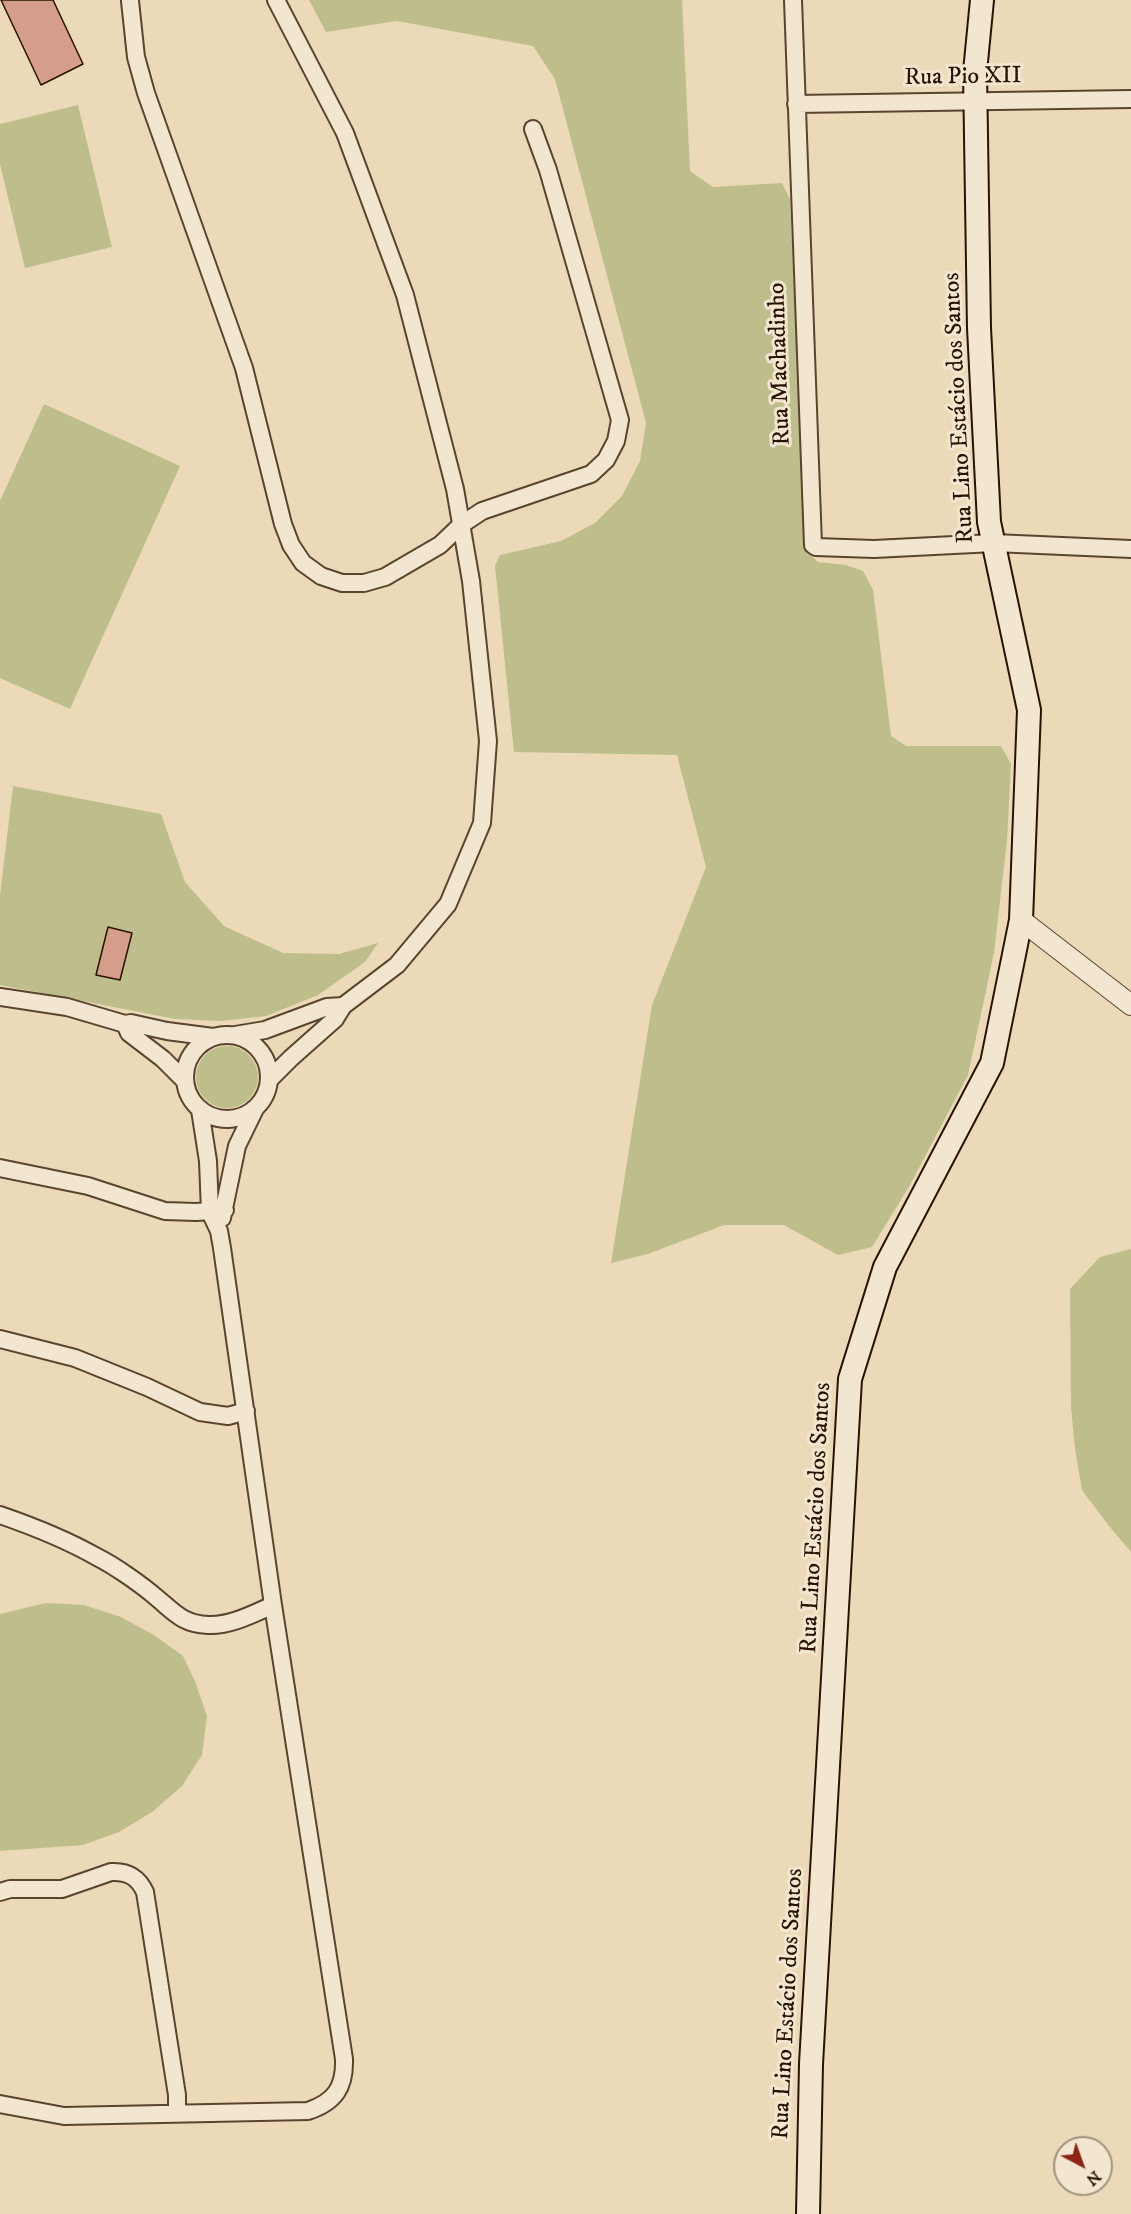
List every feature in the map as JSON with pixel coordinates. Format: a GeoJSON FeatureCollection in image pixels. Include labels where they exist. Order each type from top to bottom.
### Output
{"type":"FeatureCollection","features":[{"type":"Feature","properties":{"kind":"main road","name":"Rua Lino Estácio dos Santos"},"geometry":{"type":"LineString","coordinates":[[808,2214],[811,2064],[850,1379],[885,1267],[992,1063],[1022,920],[1029,710],[989,522],[980,328],[975,72],[982,0]]}},
{"type":"Feature","properties":{"kind":"street"},"geometry":{"type":"LineString","coordinates":[[269,1080],[335,1019],[343,1006],[397,965],[448,904],[482,823],[488,741],[471,581],[455,489],[405,295],[345,133],[276,0]]}},
{"type":"Feature","properties":{"kind":"street","name":"Rua Machadinho"},"geometry":{"type":"LineString","coordinates":[[793,0],[811,543],[816,547],[874,549],[994,543]]}},
{"type":"Feature","properties":{"kind":"street"},"geometry":{"type":"LineString","coordinates":[[130,1],[136,57],[146,93],[244,368],[283,524],[291,545],[303,563],[321,576],[342,583],[364,583],[385,577],[440,545],[461,525],[482,511],[591,474],[606,460],[616,441],[620,420],[548,170],[533,129]]}},
{"type":"Feature","properties":{"kind":"street","name":"Rua Pio XII"},"geometry":{"type":"LineString","coordinates":[[796,104],[1131,99]]}},
{"type":"Feature","properties":{"kind":"street"},"geometry":{"type":"LineString","coordinates":[[994,543],[1131,549]]}},
{"type":"Feature","properties":{"kind":"street"},"geometry":{"type":"LineString","coordinates":[[1022,920],[1131,1005]]}},
{"type":"Feature","properties":{"kind":"street"},"geometry":{"type":"LineString","coordinates":[[0,997],[67,1007],[125,1024],[131,1023],[167,1031],[213,1037],[265,1030],[327,1007],[343,1006]]}},
{"type":"Feature","properties":{"kind":"street"},"geometry":{"type":"LineString","coordinates":[[125,1024],[129,1033],[163,1059],[184,1080]]}},
{"type":"Feature","properties":{"kind":"street"},"geometry":{"type":"LineString","coordinates":[[217,1211],[237,1146],[255,1109],[262,1100],[269,1080],[269,1070],[261,1051],[244,1038],[234,1035]]}},
{"type":"Feature","properties":{"kind":"street"},"geometry":{"type":"LineString","coordinates":[[213,1037],[195,1049],[188,1059],[184,1080],[192,1102],[210,1116],[234,1119],[255,1109]]}},
{"type":"Feature","properties":{"kind":"street"},"geometry":{"type":"LineString","coordinates":[[0,2104],[64,2116],[308,2111],[322,2107],[333,2098],[341,2086],[345,2073],[345,2059],[273,1605],[217,1211],[200,1110]]}},
{"type":"Feature","properties":{"kind":"street"},"geometry":{"type":"LineString","coordinates":[[0,1168],[88,1186],[165,1211],[217,1211]]}},
{"type":"Feature","properties":{"kind":"street"},"geometry":{"type":"LineString","coordinates":[[0,1339],[75,1358],[147,1387],[200,1412],[228,1416],[246,1411]]}},
{"type":"Feature","properties":{"kind":"street"},"geometry":{"type":"LineString","coordinates":[[0,1515],[97,1557],[157,1598],[171,1612],[189,1622],[209,1625],[229,1623],[273,1605]]}},
{"type":"Feature","properties":{"kind":"street"},"geometry":{"type":"LineString","coordinates":[[0,1892],[10,1889],[62,1889],[111,1872],[120,1872],[136,1878],[141,1884],[145,1892],[177,2096],[177,2113]]}},
{"type":"Feature","properties":{"kind":"green space"},"geometry":{"type":"Polygon","coordinates":[[[309,0],[682,0],[690,171],[713,187],[782,183],[790,199],[805,550],[818,562],[846,565],[863,571],[873,590],[891,736],[906,746],[1001,746],[1011,764],[1007,840],[994,953],[968,1075],[910,1185],[872,1247],[838,1255],[784,1225],[724,1225],[648,1254],[611,1263],[652,1005],[706,867],[677,755],[514,752],[495,566],[500,555],[561,541],[595,523],[622,496],[640,461],[646,423],[555,79],[533,46],[397,21],[326,32],[309,0]]]}},
{"type":"Feature","properties":{"kind":"green space"},"geometry":{"type":"Polygon","coordinates":[[[78,105],[112,247],[25,268],[0,164],[0,124],[78,105]]]}},
{"type":"Feature","properties":{"kind":"green space"},"geometry":{"type":"Polygon","coordinates":[[[44,404],[180,466],[70,709],[0,678],[0,501],[44,404]]]}},
{"type":"Feature","properties":{"kind":"green space"},"geometry":{"type":"Polygon","coordinates":[[[13,786],[161,814],[185,882],[224,926],[283,953],[339,954],[378,943],[365,962],[318,995],[266,1016],[221,1021],[175,1019],[0,985],[0,896],[13,786]]]}},
{"type":"Feature","properties":{"kind":"green space"},"geometry":{"type":"Polygon","coordinates":[[[221,1046],[233,1046],[249,1055],[256,1065],[258,1077],[256,1089],[249,1099],[233,1108],[221,1108],[210,1103],[201,1094],[196,1083],[196,1071],[201,1060],[210,1051],[221,1046]]]}},
{"type":"Feature","properties":{"kind":"green space"},"geometry":{"type":"Polygon","coordinates":[[[1131,1249],[1131,1552],[1082,1490],[1071,1408],[1070,1289],[1100,1257],[1131,1249]]]}},
{"type":"Feature","properties":{"kind":"green space"},"geometry":{"type":"Polygon","coordinates":[[[46,1603],[84,1605],[121,1617],[154,1635],[183,1656],[195,1681],[207,1716],[202,1755],[182,1786],[152,1812],[119,1832],[83,1845],[0,1851],[0,1614],[46,1603]]]}},
{"type":"Feature","properties":{"kind":"building"},"geometry":{"type":"Polygon","coordinates":[[[1,0],[53,0],[83,64],[41,85],[1,0]]]}},
{"type":"Feature","properties":{"kind":"building"},"geometry":{"type":"Polygon","coordinates":[[[108,927],[132,933],[120,980],[96,975],[108,927]]]}}]}
